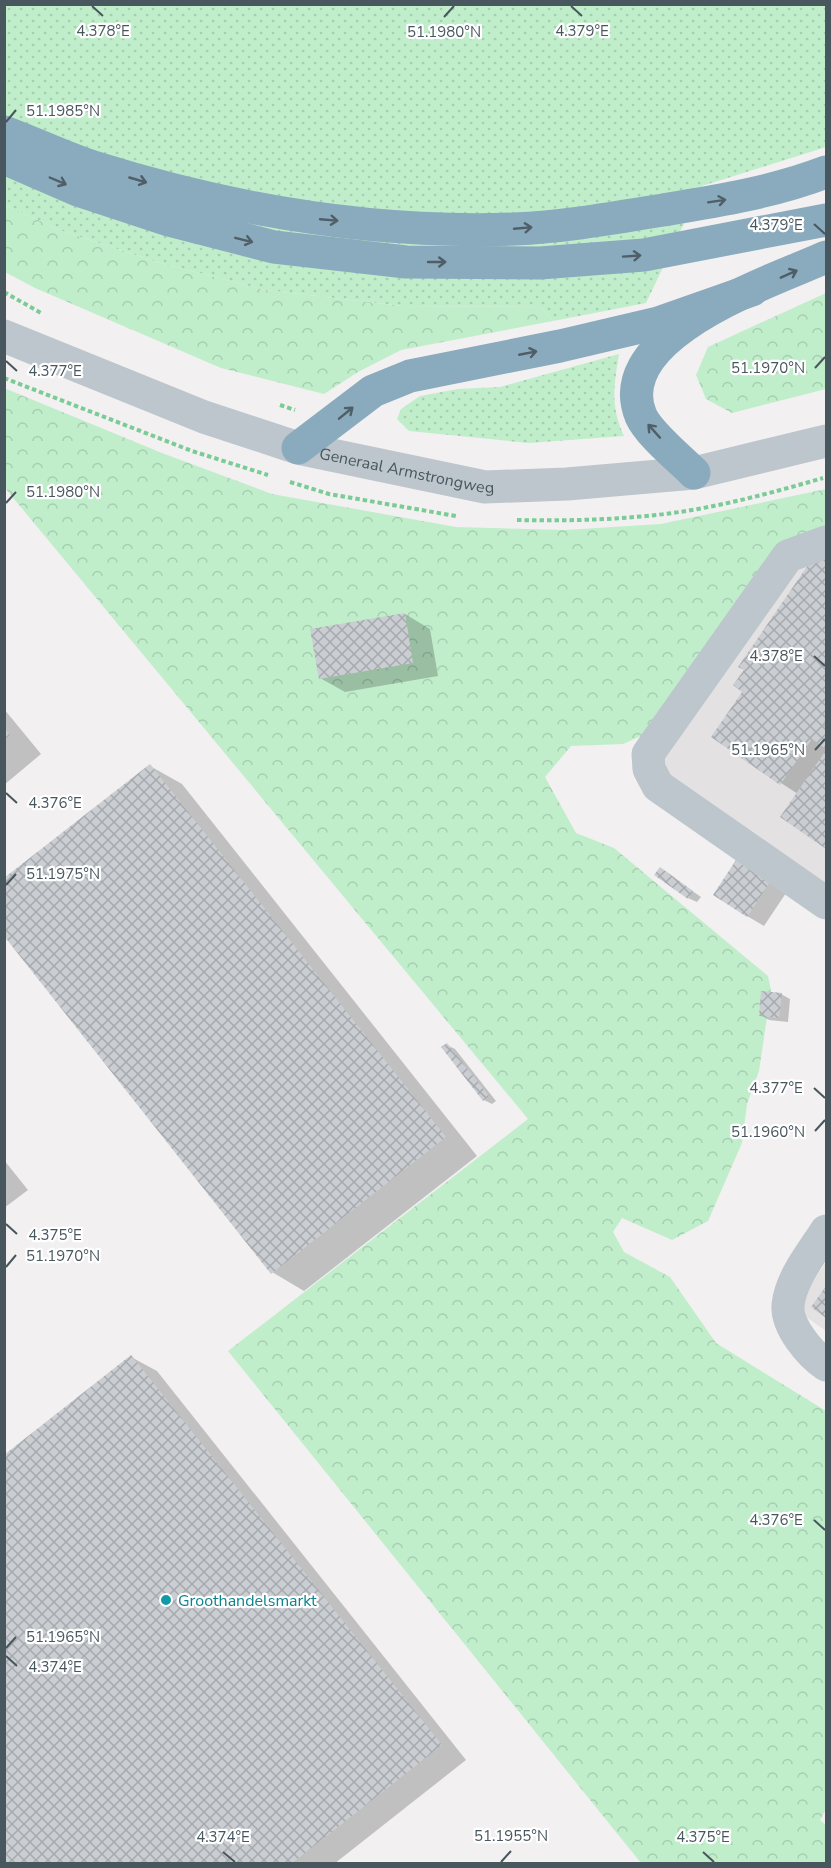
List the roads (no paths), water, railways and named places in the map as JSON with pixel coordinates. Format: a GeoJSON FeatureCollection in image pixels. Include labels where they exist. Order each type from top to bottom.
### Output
{"type":"FeatureCollection","features":[{"type":"Feature","properties":{"kind":"highway"},"geometry":{"type":"LineString","coordinates":[[4,132],[91,166],[183,193],[285,216],[412,228],[515,229],[602,220],[743,196],[826,172]]}},
{"type":"Feature","properties":{"kind":"highway"},"geometry":{"type":"LineString","coordinates":[[4,158],[78,190],[169,220],[274,247],[406,262],[540,263],[644,255],[826,220]]}},
{"type":"Feature","properties":{"kind":"highway"},"geometry":{"type":"LineString","coordinates":[[694,473],[641,416],[636,392],[642,367],[661,342],[683,326],[752,290],[826,257]]}},
{"type":"Feature","properties":{"kind":"highway"},"geometry":{"type":"LineString","coordinates":[[298,447],[373,391],[410,376],[560,346],[658,322],[752,290]]}},
{"type":"Feature","properties":{"kind":"street","name":"Generaal Armstrongweg"},"geometry":{"type":"LineString","coordinates":[[4,336],[204,417],[298,447],[485,487],[567,484],[694,473],[826,441]]}},
{"type":"Feature","properties":{"kind":"street"},"geometry":{"type":"LineString","coordinates":[[826,542],[788,556],[648,754],[649,769],[658,786],[826,903]]}},
{"type":"Feature","properties":{"kind":"street"},"geometry":{"type":"LineString","coordinates":[[826,1231],[802,1266],[788,1306],[797,1336],[826,1365]]}},
{"type":"Feature","properties":{"kind":"place","name":"Groothandelsmarkt"},"geometry":{"type":"Point","coordinates":[166,1600]}}]}
